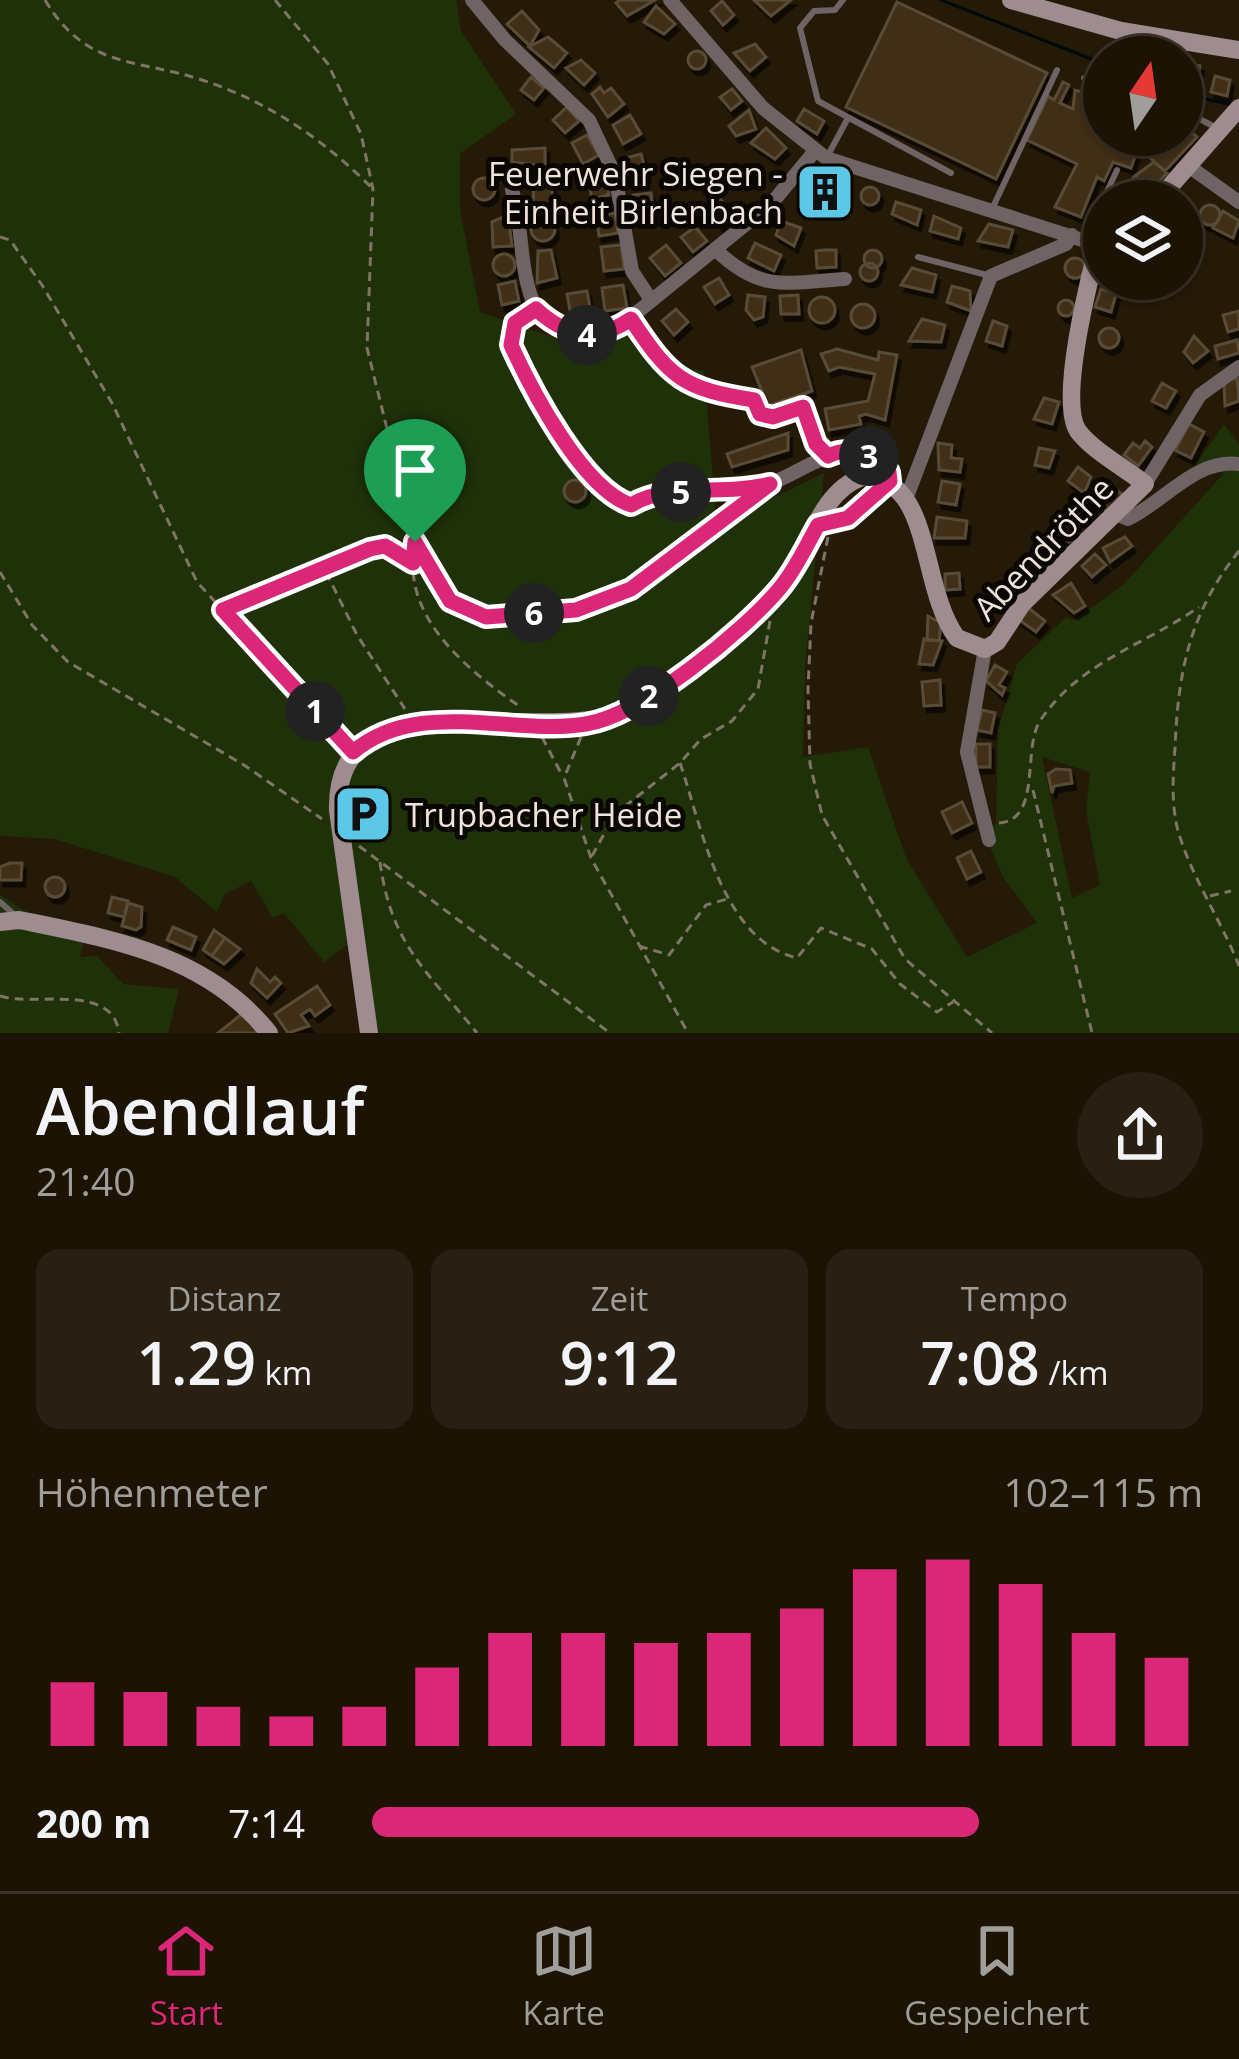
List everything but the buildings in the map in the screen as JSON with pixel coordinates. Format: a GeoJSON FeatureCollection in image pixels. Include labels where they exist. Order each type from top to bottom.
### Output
{"type":"FeatureCollection","features":[{"type":"Feature","properties":{"kind":"street"},"geometry":{"type":"LineString","coordinates":[[472,0],[505,40],[589,120],[615,175],[632,272],[651,300]]}},
{"type":"Feature","properties":{"kind":"street"},"geometry":{"type":"LineString","coordinates":[[670,0],[763,108],[820,155],[1083,238]]}},
{"type":"Feature","properties":{"kind":"street"},"geometry":{"type":"LineString","coordinates":[[1011,0],[1121,31],[1239,50]]}},
{"type":"Feature","properties":{"kind":"street"},"geometry":{"type":"LineString","coordinates":[[1177,180],[1231,118]]}},
{"type":"Feature","properties":{"kind":"street"},"geometry":{"type":"LineString","coordinates":[[512,190],[521,220],[523,273],[536,309],[554,326],[584,335],[614,331],[631,319],[772,203],[820,155]]}},
{"type":"Feature","properties":{"kind":"street"},"geometry":{"type":"LineString","coordinates":[[1190,167],[1239,202]]}},
{"type":"Feature","properties":{"kind":"street"},"geometry":{"type":"LineString","coordinates":[[369,1033],[341,833],[340,778],[353,752],[379,734],[416,725],[586,724],[632,709],[778,591],[823,524],[833,498],[851,481],[890,481],[908,494],[991,276],[1083,241]]}},
{"type":"Feature","properties":{"kind":"street"},"geometry":{"type":"LineString","coordinates":[[715,249],[741,275],[758,282],[845,278]]}},
{"type":"Feature","properties":{"kind":"street","name":"Abendröthe"},"geometry":{"type":"LineString","coordinates":[[908,494],[947,625],[957,638],[986,649],[997,642],[1022,604],[1119,515],[1145,484],[1080,434],[1073,417],[1083,295]]}},
{"type":"Feature","properties":{"kind":"street"},"geometry":{"type":"LineString","coordinates":[[536,309],[515,323],[511,345],[564,438],[610,498],[631,505],[654,491],[731,494],[770,484],[839,450],[861,452],[889,472],[890,481]]}},
{"type":"Feature","properties":{"kind":"street"},"geometry":{"type":"LineString","coordinates":[[1145,484],[1201,394],[1239,367]]}},
{"type":"Feature","properties":{"kind":"street"},"geometry":{"type":"LineString","coordinates":[[1119,515],[1128,519],[1142,512],[1204,467],[1239,464]]}},
{"type":"Feature","properties":{"kind":"street"},"geometry":{"type":"LineString","coordinates":[[986,649],[968,752],[989,840]]}},
{"type":"Feature","properties":{"kind":"street"},"geometry":{"type":"LineString","coordinates":[[10,921],[149,950],[206,974],[269,1033]]}},
{"type":"Feature","properties":{"kind":"lane"},"geometry":{"type":"LineString","coordinates":[[843,0],[835,10],[814,11],[800,28],[818,101],[951,173]]}},
{"type":"Feature","properties":{"kind":"lane"},"geometry":{"type":"LineString","coordinates":[[993,207],[1057,70]]}},
{"type":"Feature","properties":{"kind":"lane"},"geometry":{"type":"LineString","coordinates":[[820,155],[848,118]]}},
{"type":"Feature","properties":{"kind":"lane"},"geometry":{"type":"LineString","coordinates":[[1113,180],[1117,170]]}},
{"type":"Feature","properties":{"kind":"lane"},"geometry":{"type":"LineString","coordinates":[[918,257],[991,276]]}},
{"type":"Feature","properties":{"kind":"lane"},"geometry":{"type":"LineString","coordinates":[[0,902],[14,909],[10,921]]}},
{"type":"Feature","properties":{"kind":"path"},"geometry":{"type":"LineString","coordinates":[[45,0],[92,52],[138,68],[200,79],[261,105],[327,143],[374,189]]}},
{"type":"Feature","properties":{"kind":"path"},"geometry":{"type":"LineString","coordinates":[[275,0],[328,64],[352,109],[374,189],[367,348],[415,542],[450,601],[486,617],[576,610],[631,589],[770,484]]}},
{"type":"Feature","properties":{"kind":"path"},"geometry":{"type":"LineString","coordinates":[[0,237],[10,240],[42,285],[112,403],[197,582],[353,752]]}},
{"type":"Feature","properties":{"kind":"path"},"geometry":{"type":"LineString","coordinates":[[631,319],[670,374],[702,392],[754,400],[760,414],[773,417],[803,407],[816,444],[828,456]]}},
{"type":"Feature","properties":{"kind":"path"},"geometry":{"type":"LineString","coordinates":[[823,524],[808,689],[810,764],[822,815],[905,959],[992,1033]]}},
{"type":"Feature","properties":{"kind":"path"},"geometry":{"type":"LineString","coordinates":[[415,542],[412,584],[441,637],[483,683],[518,704],[536,724],[564,778],[591,858],[688,1033]]}},
{"type":"Feature","properties":{"kind":"path"},"geometry":{"type":"LineString","coordinates":[[223,610],[385,546],[433,577]]}},
{"type":"Feature","properties":{"kind":"path"},"geometry":{"type":"LineString","coordinates":[[1239,551],[1200,606],[1181,668],[1173,797],[1182,842],[1239,966]]}},
{"type":"Feature","properties":{"kind":"path"},"geometry":{"type":"LineString","coordinates":[[325,570],[357,635],[416,725]]}},
{"type":"Feature","properties":{"kind":"path"},"geometry":{"type":"LineString","coordinates":[[0,572],[32,626],[68,662],[244,765],[380,860],[609,1032]]}},
{"type":"Feature","properties":{"kind":"path"},"geometry":{"type":"LineString","coordinates":[[591,858],[615,814],[680,764],[701,739],[732,721],[758,689],[778,591]]}},
{"type":"Feature","properties":{"kind":"path"},"geometry":{"type":"LineString","coordinates":[[1092,1033],[1031,785],[1034,731],[1064,689],[1095,665],[1200,606]]}},
{"type":"Feature","properties":{"kind":"path"},"geometry":{"type":"LineString","coordinates":[[564,778],[586,724]]}},
{"type":"Feature","properties":{"kind":"path"},"geometry":{"type":"LineString","coordinates":[[680,764],[729,898],[743,921],[778,953],[797,958],[821,928],[872,949],[900,984],[937,1012],[956,1000]]}},
{"type":"Feature","properties":{"kind":"path"},"geometry":{"type":"LineString","coordinates":[[982,811],[1003,826],[1020,812],[1031,785]]}},
{"type":"Feature","properties":{"kind":"path"},"geometry":{"type":"LineString","coordinates":[[380,860],[386,906],[403,944],[477,1033]]}},
{"type":"Feature","properties":{"kind":"path"},"geometry":{"type":"LineString","coordinates":[[1207,897],[1231,891]]}},
{"type":"Feature","properties":{"kind":"path"},"geometry":{"type":"LineString","coordinates":[[640,946],[669,955],[706,905],[729,898]]}},
{"type":"Feature","properties":{"kind":"path"},"geometry":{"type":"LineString","coordinates":[[0,996],[104,1006],[119,1033]]}},
{"type":"Feature","properties":{"kind":"green space"},"geometry":{"type":"Polygon","coordinates":[[[0,0],[456,0],[461,31],[516,114],[460,154],[460,210],[480,312],[581,347],[647,324],[678,366],[704,371],[717,525],[824,473],[805,667],[803,757],[868,747],[907,860],[967,957],[1037,923],[1003,877],[983,831],[996,824],[998,730],[1017,664],[1066,617],[1074,620],[1122,586],[1225,472],[1191,471],[1224,424],[1239,444],[1239,1033],[369,1033],[351,942],[324,962],[284,913],[273,918],[251,881],[225,894],[217,912],[175,877],[55,839],[0,836],[0,0]],[[1042,757],[1072,898],[1100,885],[1086,811],[1090,772],[1042,757]]]}},
{"type":"Feature","properties":{"kind":"green space"},"geometry":{"type":"Polygon","coordinates":[[[0,895],[25,911],[88,925],[80,957],[97,956],[123,984],[179,989],[168,1033],[0,1033],[0,895]]]}},
{"type":"Feature","properties":{"kind":"waterway"},"geometry":{"type":"LineString","coordinates":[[941,0],[1083,56]]}},
{"type":"Feature","properties":{"kind":"waterway"},"geometry":{"type":"LineString","coordinates":[[1203,99],[1233,105]]}},
{"type":"Feature","properties":{"kind":"place","name":"Feuerwehr Siegen - Einheit Birlenbach"},"geometry":{"type":"Point","coordinates":[825,192]}},
{"type":"Feature","properties":{"kind":"place","name":"Trupbacher Heide"},"geometry":{"type":"Point","coordinates":[363,814]}},
{"type":"Feature","properties":{"kind":"route"},"geometry":{"type":"LineString","coordinates":[[536,309],[554,326],[584,335],[614,331],[631,319],[670,374],[702,392],[754,400],[760,414],[773,417],[803,407],[816,444],[828,456],[839,450],[861,452],[889,472],[890,481],[848,518],[818,525],[778,591],[632,709],[586,724],[460,722],[396,728],[353,752],[223,610],[370,549],[385,546],[413,563],[415,542],[450,601],[486,617],[576,610],[631,589],[770,484],[731,494],[654,491],[631,505],[610,498],[564,438],[511,345],[515,323],[536,309]]}}]}
